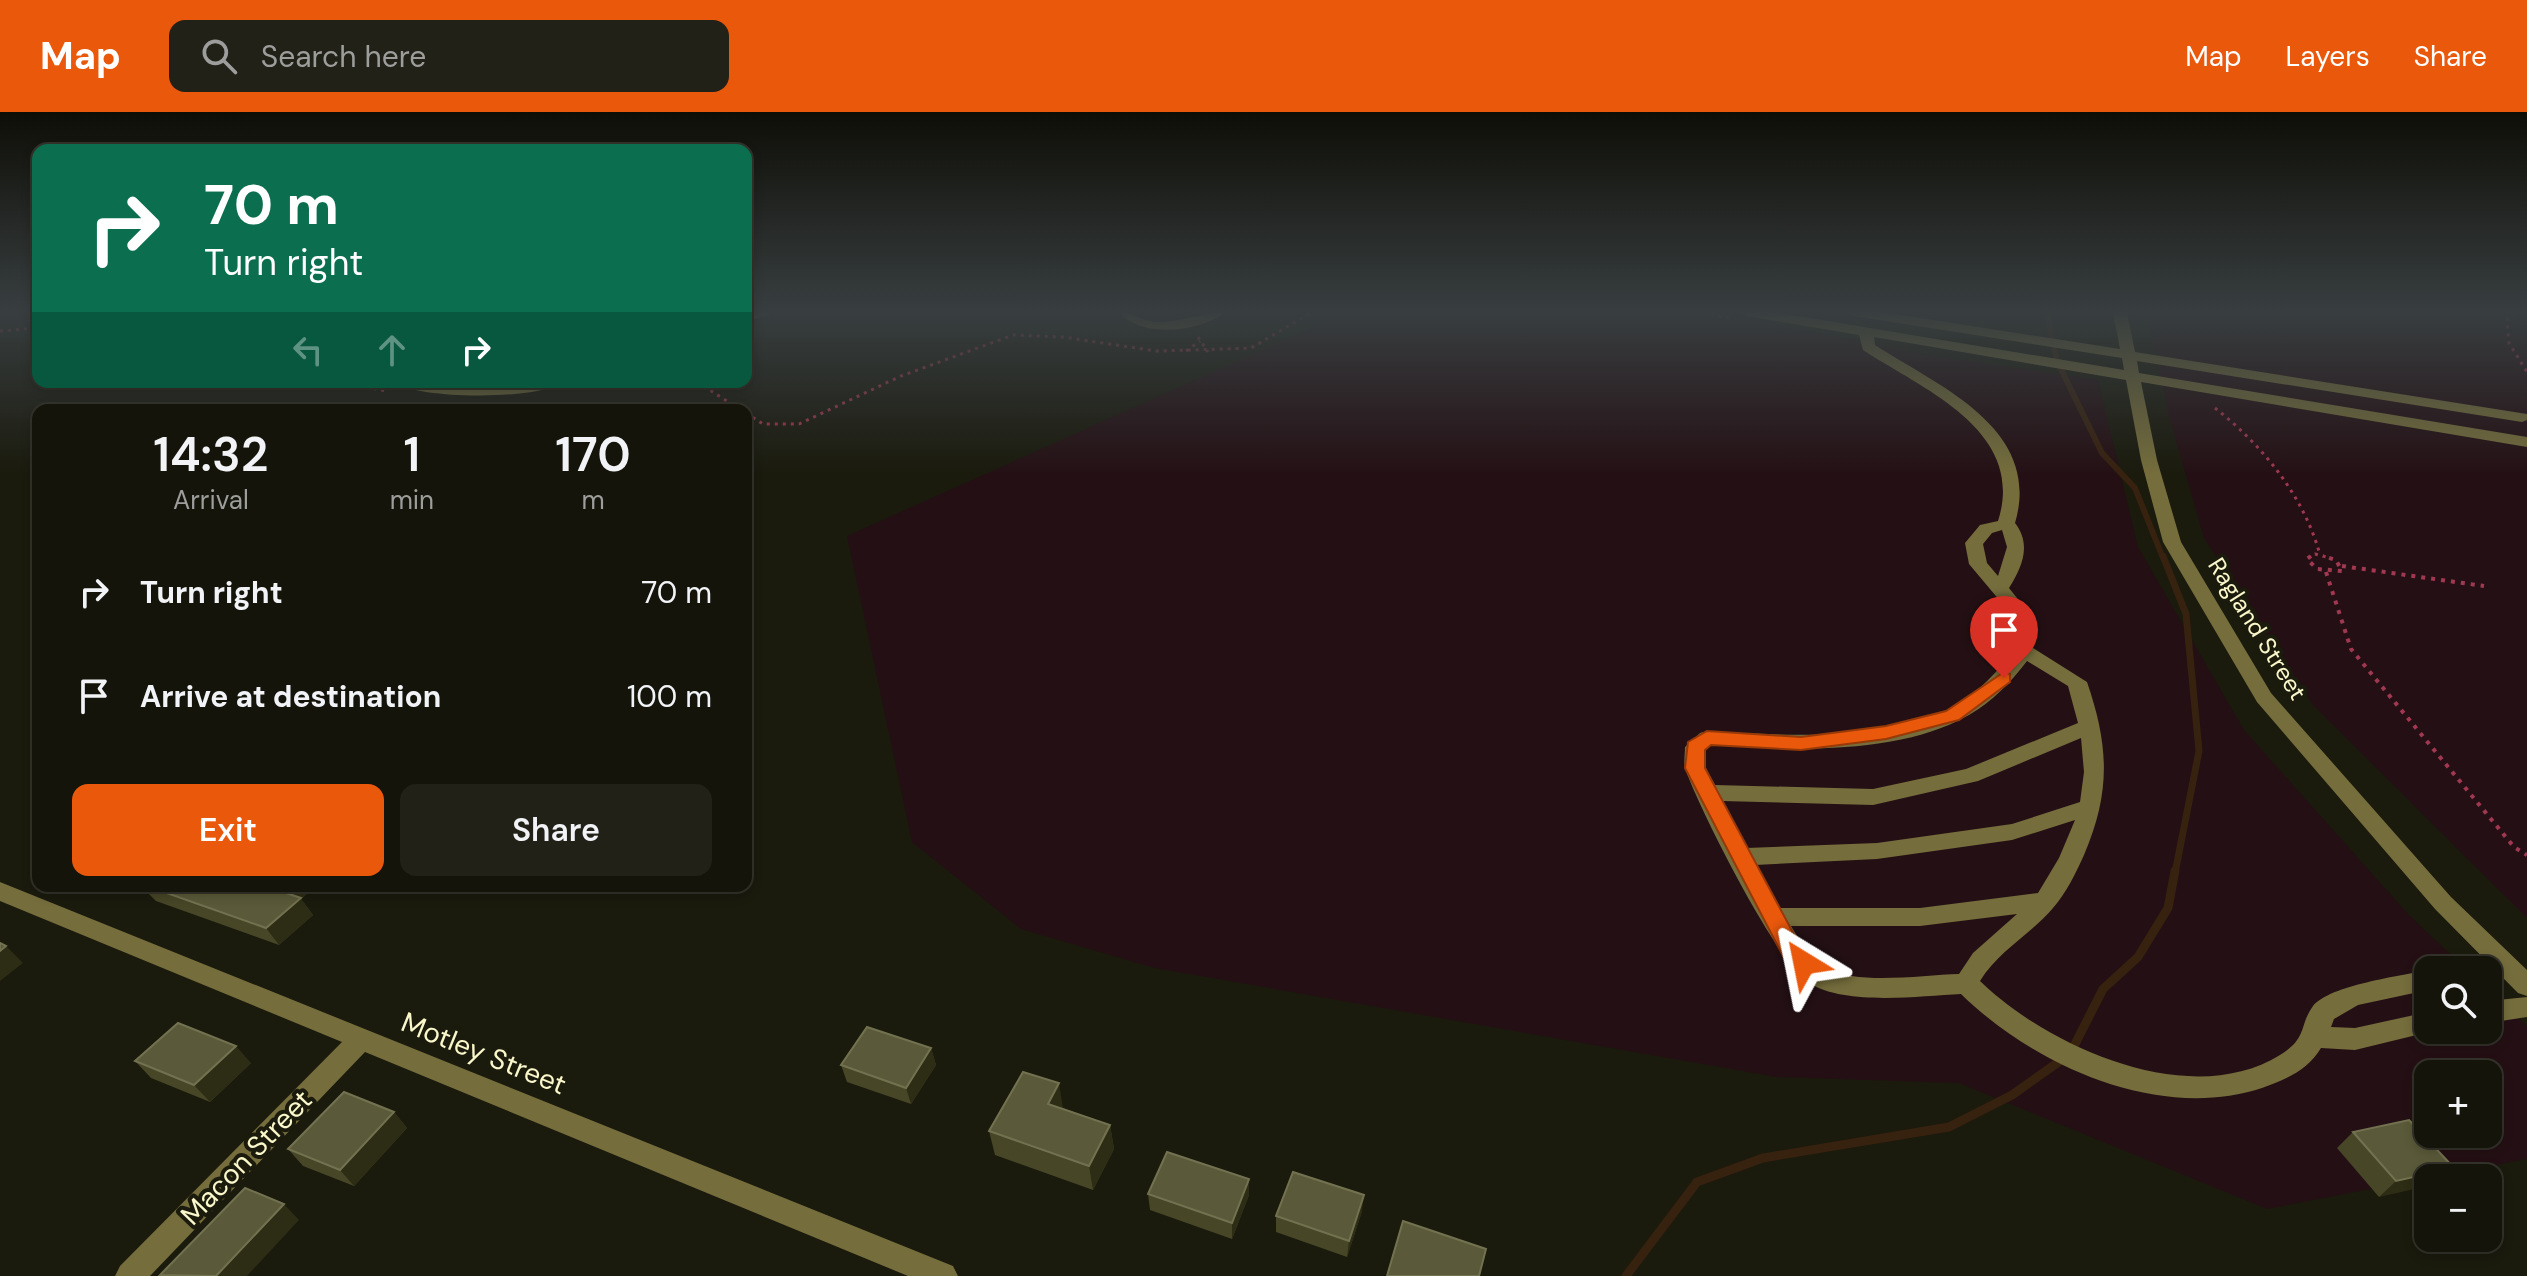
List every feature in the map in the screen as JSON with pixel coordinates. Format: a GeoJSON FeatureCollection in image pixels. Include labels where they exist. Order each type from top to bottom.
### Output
{"type":"FeatureCollection","features":[{"type":"Feature","properties":{"kind":"street"},"geometry":{"type":"LineString","coordinates":[[1901,366],[1966,408],[2004,456],[2012,478],[2016,504],[2006,524],[1986,529],[1974,543],[1978,564],[2020,613],[2024,651],[2004,678],[1953,716],[1886,733],[1801,744],[1707,738],[1695,747],[1695,768],[1791,950],[1817,977],[1875,986],[1966,984],[2008,1022],[2088,1065],[2147,1083],[2217,1088],[2251,1082],[2295,1063],[2317,1037],[2323,1012],[2343,1001],[2414,983]]}},
{"type":"Feature","properties":{"kind":"street"},"geometry":{"type":"LineString","coordinates":[[2073,366],[2527,442]]}},
{"type":"Feature","properties":{"kind":"street","name":"Ragland Street"},"geometry":{"type":"LineString","coordinates":[[2130,366],[2149,460],[2172,542],[2264,697],[2487,956]]}},
{"type":"Feature","properties":{"kind":"street"},"geometry":{"type":"LineString","coordinates":[[2205,366],[2522,417]]}},
{"type":"Feature","properties":{"kind":"street"},"geometry":{"type":"LineString","coordinates":[[445,388],[473,392],[529,388]]}},
{"type":"Feature","properties":{"kind":"street"},"geometry":{"type":"LineString","coordinates":[[2398,397],[2408,422]]}},
{"type":"Feature","properties":{"kind":"street"},"geometry":{"type":"LineString","coordinates":[[2456,406],[2470,432]]}},
{"type":"Feature","properties":{"kind":"street"},"geometry":{"type":"LineString","coordinates":[[2000,588],[2011,571],[2017,542],[2006,524]]}},
{"type":"Feature","properties":{"kind":"street"},"geometry":{"type":"LineString","coordinates":[[1966,984],[1974,965],[2046,901],[2071,858],[2095,774],[2089,727],[2077,682],[2024,651]]}},
{"type":"Feature","properties":{"kind":"street"},"geometry":{"type":"LineString","coordinates":[[1708,793],[1873,797],[1970,776],[2089,727]]}},
{"type":"Feature","properties":{"kind":"street"},"geometry":{"type":"LineString","coordinates":[[1742,857],[1877,851],[1997,834],[2087,808]]}},
{"type":"Feature","properties":{"kind":"street","name":"Motley Street"},"geometry":{"type":"LineString","coordinates":[[0,891],[943,1276]]}},
{"type":"Feature","properties":{"kind":"street"},"geometry":{"type":"LineString","coordinates":[[1773,917],[1920,917],[2046,901]]}},
{"type":"Feature","properties":{"kind":"street","name":"Ragland Street"},"geometry":{"type":"LineString","coordinates":[[2502,971],[2527,986]]}},
{"type":"Feature","properties":{"kind":"street"},"geometry":{"type":"LineString","coordinates":[[2502,1010],[2527,1007]]}},
{"type":"Feature","properties":{"kind":"street"},"geometry":{"type":"LineString","coordinates":[[2317,1037],[2355,1039],[2414,1026]]}},
{"type":"Feature","properties":{"kind":"street","name":"Macon Street"},"geometry":{"type":"LineString","coordinates":[[130,1276],[362,1038]]}},
{"type":"Feature","properties":{"kind":"path"},"geometry":{"type":"LineString","coordinates":[[752,417],[763,424],[799,424],[927,366]]}},
{"type":"Feature","properties":{"kind":"path"},"geometry":{"type":"LineString","coordinates":[[706,388],[731,404]]}},
{"type":"Feature","properties":{"kind":"path"},"geometry":{"type":"LineString","coordinates":[[2212,406],[2271,465],[2305,508],[2320,555]]}},
{"type":"Feature","properties":{"kind":"path"},"geometry":{"type":"LineString","coordinates":[[2342,566],[2339,572],[2326,572],[2307,562],[2311,555],[2320,555],[2342,566],[2484,586]]}},
{"type":"Feature","properties":{"kind":"path"},"geometry":{"type":"LineString","coordinates":[[2326,572],[2351,649],[2514,847],[2527,855]]}},
{"type":"Feature","properties":{"kind":"shaded area"},"geometry":{"type":"Polygon","coordinates":[[[1226,366],[2006,366],[2098,380],[2138,547],[2244,730],[2408,914],[2452,956],[2414,956],[2414,1044],[2502,1044],[2502,1002],[2527,1026],[2527,1159],[2501,1164],[2414,1164],[2414,1181],[2267,1209],[1959,1083],[1777,1077],[1155,968],[1021,929],[912,842],[847,536],[1226,366]]]}},
{"type":"Feature","properties":{"kind":"shaded area"},"geometry":{"type":"Polygon","coordinates":[[[2158,366],[2527,366],[2527,918],[2313,705],[2204,538],[2158,366]]]}},
{"type":"Feature","properties":{"kind":"building"},"geometry":{"type":"Polygon","coordinates":[[[164,892],[283,892],[301,898],[266,928],[164,892]]]}},
{"type":"Feature","properties":{"kind":"building"},"geometry":{"type":"Polygon","coordinates":[[[178,1023],[236,1046],[194,1085],[135,1061],[178,1023]]]}},
{"type":"Feature","properties":{"kind":"building"},"geometry":{"type":"Polygon","coordinates":[[[867,1027],[931,1048],[906,1088],[841,1065],[867,1027]]]}},
{"type":"Feature","properties":{"kind":"building"},"geometry":{"type":"Polygon","coordinates":[[[1023,1072],[1059,1083],[1048,1104],[1110,1125],[1089,1166],[989,1131],[1023,1072]]]}},
{"type":"Feature","properties":{"kind":"building"},"geometry":{"type":"Polygon","coordinates":[[[344,1092],[394,1112],[340,1170],[288,1149],[344,1092]]]}},
{"type":"Feature","properties":{"kind":"building"},"geometry":{"type":"Polygon","coordinates":[[[2409,1120],[2414,1125],[2414,1148],[2435,1148],[2450,1164],[2414,1164],[2414,1177],[2396,1181],[2353,1132],[2409,1120]]]}},
{"type":"Feature","properties":{"kind":"building"},"geometry":{"type":"Polygon","coordinates":[[[1167,1152],[1249,1179],[1232,1223],[1148,1194],[1167,1152]]]}},
{"type":"Feature","properties":{"kind":"building"},"geometry":{"type":"Polygon","coordinates":[[[1293,1172],[1364,1195],[1349,1241],[1276,1216],[1293,1172]]]}},
{"type":"Feature","properties":{"kind":"building"},"geometry":{"type":"Polygon","coordinates":[[[245,1188],[284,1204],[216,1276],[160,1275],[245,1188]]]}},
{"type":"Feature","properties":{"kind":"building"},"geometry":{"type":"Polygon","coordinates":[[[1403,1221],[1486,1249],[1479,1276],[1387,1276],[1403,1221]]]}},
{"type":"Feature","properties":{"kind":"waterway"},"geometry":{"type":"LineString","coordinates":[[2060,366],[2102,453],[2135,488],[2163,558]]}},
{"type":"Feature","properties":{"kind":"waterway"},"geometry":{"type":"LineString","coordinates":[[2163,556],[2186,614],[2199,751],[2175,873]]}},
{"type":"Feature","properties":{"kind":"waterway"},"geometry":{"type":"LineString","coordinates":[[1626,1276],[1697,1182],[1763,1158],[1949,1127],[2012,1095],[2070,1054],[2103,989],[2138,957],[2168,908],[2175,871]]}},
{"type":"Feature","properties":{"kind":"route"},"geometry":{"type":"LineString","coordinates":[[1804,963],[1791,950],[1695,768],[1695,747],[1707,738],[1801,744],[1886,733],[1953,716],[2004,678]]}}]}
